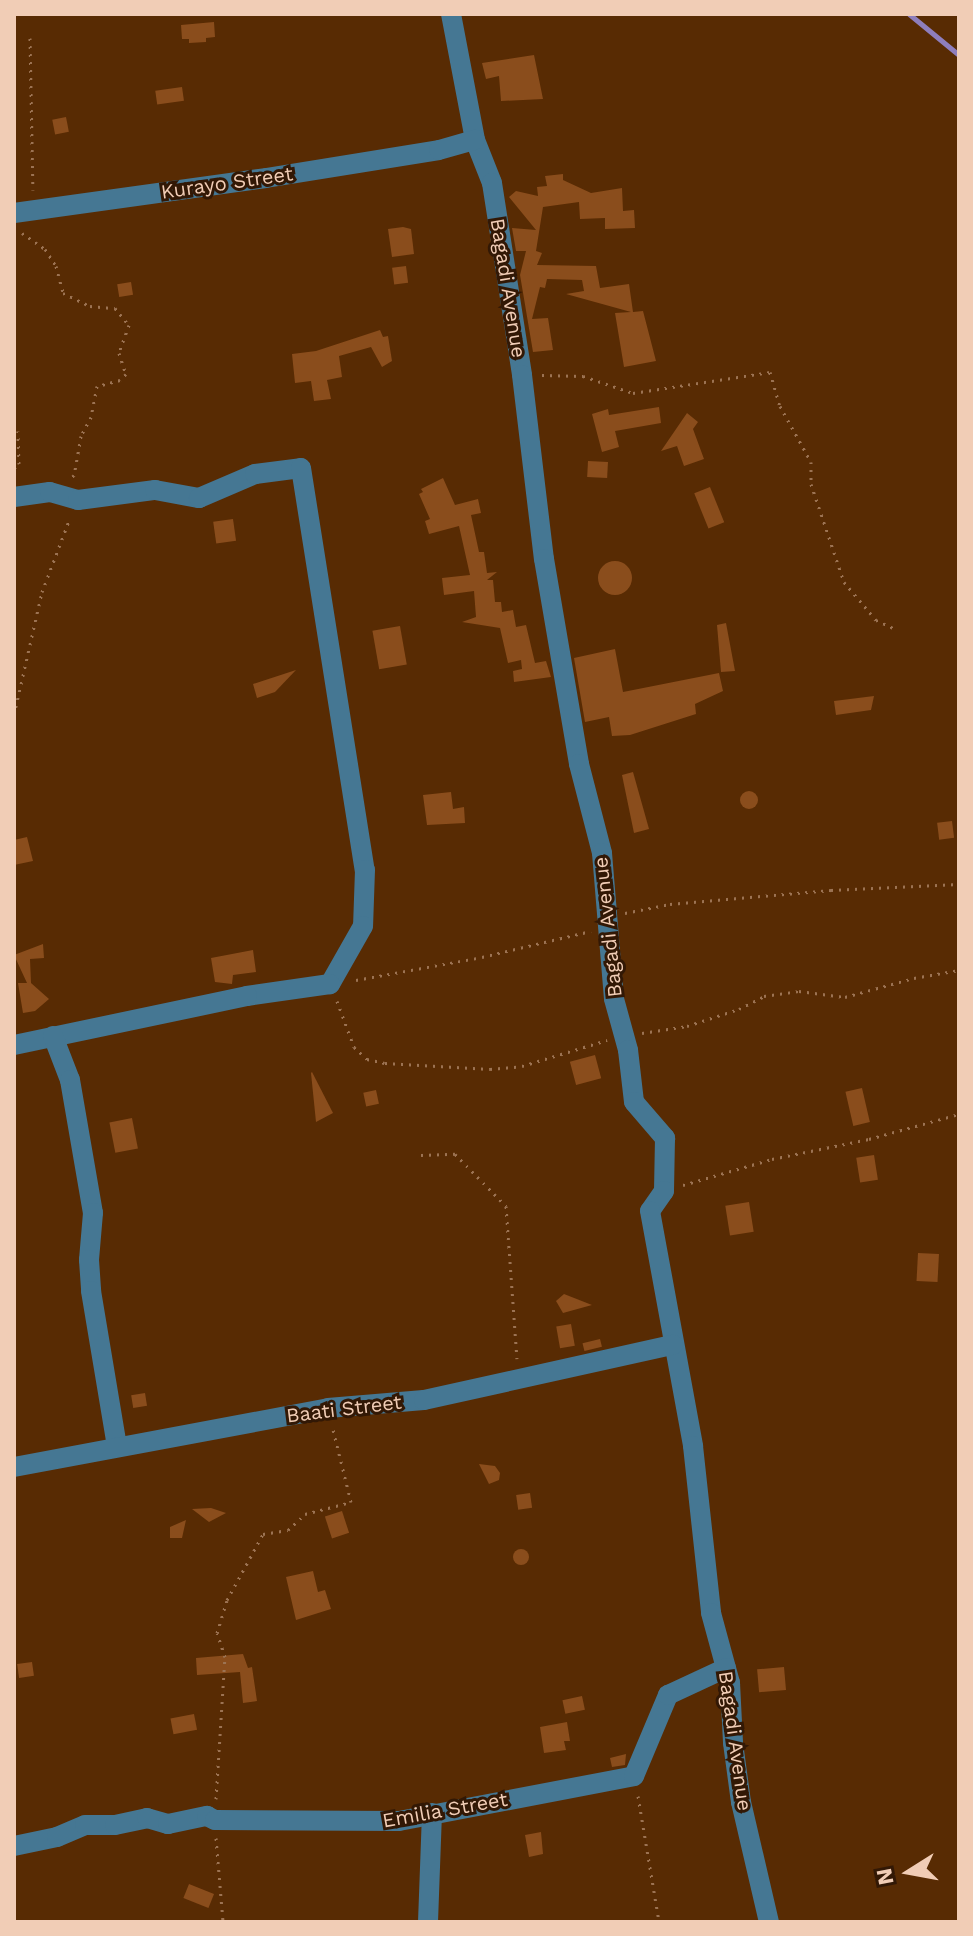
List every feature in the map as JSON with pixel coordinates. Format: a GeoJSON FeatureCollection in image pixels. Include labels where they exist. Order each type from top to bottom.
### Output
{"type":"FeatureCollection","features":[{"type":"Feature","properties":{"kind":"street","name":"Bagadi Avenue"},"geometry":{"type":"LineString","coordinates":[[451,14],[475,140],[492,183],[522,375],[544,559],[579,764],[602,853],[614,999],[634,1102],[665,1138],[664,1191],[650,1211],[693,1446],[711,1613],[726,1668],[741,1802],[769,1922]]}},
{"type":"Feature","properties":{"kind":"street","name":"Kurayo Street"},"geometry":{"type":"LineString","coordinates":[[23,212],[439,150],[475,140]]}},
{"type":"Feature","properties":{"kind":"street"},"geometry":{"type":"LineString","coordinates":[[14,497],[50,492],[78,500],[155,490],[199,498],[255,474],[301,468],[365,870],[363,926],[330,984],[247,996],[14,1045]]}},
{"type":"Feature","properties":{"kind":"street"},"geometry":{"type":"LineString","coordinates":[[53,1036],[70,1080],[93,1213],[89,1260],[91,1291],[117,1446]]}},
{"type":"Feature","properties":{"kind":"street","name":"Baati Street"},"geometry":{"type":"LineString","coordinates":[[14,1467],[328,1408],[424,1400],[673,1345]]}},
{"type":"Feature","properties":{"kind":"street"},"geometry":{"type":"LineString","coordinates":[[634,1776],[668,1695],[726,1668]]}},
{"type":"Feature","properties":{"kind":"street","name":"Emilia Street"},"geometry":{"type":"LineString","coordinates":[[14,1846],[57,1837],[85,1825],[115,1825],[147,1818],[168,1824],[207,1816],[215,1820],[381,1822],[634,1776]]}},
{"type":"Feature","properties":{"kind":"street"},"geometry":{"type":"LineString","coordinates":[[428,1922],[432,1813]]}},
{"type":"Feature","properties":{"kind":"path"},"geometry":{"type":"LineString","coordinates":[[23,212],[30,38]]}},
{"type":"Feature","properties":{"kind":"path"},"geometry":{"type":"LineString","coordinates":[[14,229],[45,249],[56,266],[63,293],[90,306],[115,308],[129,325],[119,353],[126,374],[120,380],[97,386],[91,417],[81,436],[74,475],[63,486],[50,492]]}},
{"type":"Feature","properties":{"kind":"path"},"geometry":{"type":"LineString","coordinates":[[522,375],[583,376],[633,393],[770,372],[780,406],[811,462],[811,484],[844,582],[876,620],[895,629]]}},
{"type":"Feature","properties":{"kind":"path"},"geometry":{"type":"LineString","coordinates":[[14,468],[19,464],[18,431]]}},
{"type":"Feature","properties":{"kind":"path"},"geometry":{"type":"LineString","coordinates":[[14,715],[42,592],[78,500]]}},
{"type":"Feature","properties":{"kind":"path"},"geometry":{"type":"LineString","coordinates":[[959,884],[831,890],[700,902],[607,917],[587,934],[330,984],[354,1047],[367,1059],[385,1063],[490,1069],[522,1066],[623,1035],[687,1026],[739,1009],[764,996],[799,991],[845,997],[914,978],[959,970]]}},
{"type":"Feature","properties":{"kind":"path"},"geometry":{"type":"LineString","coordinates":[[664,1191],[772,1159],[869,1139],[959,1114]]}},
{"type":"Feature","properties":{"kind":"path"},"geometry":{"type":"LineString","coordinates":[[421,1155],[455,1154],[506,1206],[520,1378]]}},
{"type":"Feature","properties":{"kind":"path"},"geometry":{"type":"LineString","coordinates":[[223,1922],[215,1820],[225,1657],[217,1633],[227,1600],[263,1534],[288,1530],[305,1514],[351,1502],[328,1408]]}},
{"type":"Feature","properties":{"kind":"path"},"geometry":{"type":"LineString","coordinates":[[634,1776],[659,1922]]}},
{"type":"Feature","properties":{"kind":"building"},"geometry":{"type":"Polygon","coordinates":[[[214,22],[215,37],[206,38],[206,42],[189,43],[189,39],[182,39],[181,25],[214,22]]]}},
{"type":"Feature","properties":{"kind":"building"},"geometry":{"type":"Polygon","coordinates":[[[534,55],[543,99],[501,101],[499,76],[486,79],[482,63],[534,55]]]}},
{"type":"Feature","properties":{"kind":"building"},"geometry":{"type":"Polygon","coordinates":[[[182,87],[184,101],[157,105],[155,91],[182,87]]]}},
{"type":"Feature","properties":{"kind":"building"},"geometry":{"type":"Polygon","coordinates":[[[66,117],[69,132],[55,134],[52,120],[66,117]]]}},
{"type":"Feature","properties":{"kind":"building"},"geometry":{"type":"Polygon","coordinates":[[[563,174],[563,180],[591,193],[622,188],[623,211],[634,210],[635,228],[605,229],[605,218],[580,219],[579,202],[543,207],[536,251],[542,253],[537,265],[596,266],[600,288],[629,284],[633,312],[643,311],[656,361],[624,367],[615,313],[631,312],[566,294],[584,291],[582,280],[547,279],[545,288],[540,287],[532,319],[548,318],[553,350],[533,352],[520,275],[526,251],[516,251],[512,228],[536,230],[509,197],[516,191],[538,196],[537,187],[547,186],[545,176],[563,174]]]}},
{"type":"Feature","properties":{"kind":"building"},"geometry":{"type":"Polygon","coordinates":[[[388,229],[411,229],[414,254],[392,257],[388,229]]]}},
{"type":"Feature","properties":{"kind":"building"},"geometry":{"type":"Polygon","coordinates":[[[406,266],[408,283],[394,285],[392,268],[406,266]]]}},
{"type":"Feature","properties":{"kind":"building"},"geometry":{"type":"Polygon","coordinates":[[[131,282],[133,295],[119,297],[117,284],[131,282]]]}},
{"type":"Feature","properties":{"kind":"building"},"geometry":{"type":"Polygon","coordinates":[[[380,330],[383,337],[388,336],[392,361],[382,367],[371,347],[339,356],[342,377],[327,380],[331,399],[314,401],[311,381],[295,383],[292,354],[316,351],[380,330]]]}},
{"type":"Feature","properties":{"kind":"building"},"geometry":{"type":"Polygon","coordinates":[[[659,407],[661,423],[615,431],[619,447],[602,452],[592,414],[608,409],[609,415],[659,407]]]}},
{"type":"Feature","properties":{"kind":"building"},"geometry":{"type":"Polygon","coordinates":[[[687,413],[698,422],[693,429],[704,459],[684,466],[677,446],[661,451],[687,413]]]}},
{"type":"Feature","properties":{"kind":"building"},"geometry":{"type":"Polygon","coordinates":[[[588,461],[608,462],[607,478],[587,477],[588,461]]]}},
{"type":"Feature","properties":{"kind":"building"},"geometry":{"type":"Polygon","coordinates":[[[443,478],[455,505],[478,499],[481,513],[471,515],[479,552],[484,552],[487,573],[497,572],[487,580],[493,580],[495,602],[501,602],[502,612],[513,610],[516,627],[526,625],[535,663],[546,661],[551,677],[514,682],[513,671],[522,669],[521,660],[508,663],[500,628],[462,622],[476,617],[474,591],[444,595],[442,578],[470,575],[459,526],[429,534],[425,521],[430,519],[419,494],[423,492],[421,489],[443,478]]]}},
{"type":"Feature","properties":{"kind":"building"},"geometry":{"type":"Polygon","coordinates":[[[710,487],[724,522],[708,529],[694,493],[710,487]]]}},
{"type":"Feature","properties":{"kind":"building"},"geometry":{"type":"Polygon","coordinates":[[[233,519],[236,541],[216,544],[213,522],[233,519]]]}},
{"type":"Feature","properties":{"kind":"building"},"geometry":{"type":"Polygon","coordinates":[[[615,561],[627,566],[632,578],[627,590],[615,595],[603,590],[598,578],[603,566],[615,561]]]}},
{"type":"Feature","properties":{"kind":"building"},"geometry":{"type":"Polygon","coordinates":[[[726,623],[735,671],[721,672],[717,625],[726,623]]]}},
{"type":"Feature","properties":{"kind":"building"},"geometry":{"type":"Polygon","coordinates":[[[400,626],[407,664],[379,669],[372,631],[400,626]]]}},
{"type":"Feature","properties":{"kind":"building"},"geometry":{"type":"Polygon","coordinates":[[[615,649],[623,692],[719,673],[723,691],[695,704],[696,714],[630,735],[612,736],[609,717],[585,722],[574,658],[615,649]]]}},
{"type":"Feature","properties":{"kind":"building"},"geometry":{"type":"Polygon","coordinates":[[[296,670],[275,692],[257,698],[253,684],[296,670]]]}},
{"type":"Feature","properties":{"kind":"building"},"geometry":{"type":"Polygon","coordinates":[[[874,696],[871,710],[836,715],[834,701],[874,696]]]}},
{"type":"Feature","properties":{"kind":"building"},"geometry":{"type":"Polygon","coordinates":[[[633,772],[649,829],[634,833],[622,775],[633,772]]]}},
{"type":"Feature","properties":{"kind":"building"},"geometry":{"type":"Polygon","coordinates":[[[749,791],[758,800],[749,809],[740,800],[749,791]]]}},
{"type":"Feature","properties":{"kind":"building"},"geometry":{"type":"Polygon","coordinates":[[[451,792],[453,809],[464,807],[465,823],[427,825],[423,795],[451,792]]]}},
{"type":"Feature","properties":{"kind":"building"},"geometry":{"type":"Polygon","coordinates":[[[952,821],[954,838],[939,840],[937,823],[952,821]]]}},
{"type":"Feature","properties":{"kind":"building"},"geometry":{"type":"Polygon","coordinates":[[[27,837],[33,861],[14,865],[14,840],[27,837]]]}},
{"type":"Feature","properties":{"kind":"building"},"geometry":{"type":"Polygon","coordinates":[[[43,944],[44,958],[30,959],[31,983],[49,999],[35,1011],[23,1013],[18,983],[27,983],[14,955],[43,944]]]}},
{"type":"Feature","properties":{"kind":"building"},"geometry":{"type":"Polygon","coordinates":[[[253,950],[256,972],[233,975],[232,984],[215,982],[211,958],[253,950]]]}},
{"type":"Feature","properties":{"kind":"building"},"geometry":{"type":"Polygon","coordinates":[[[595,1055],[601,1078],[576,1085],[570,1062],[595,1055]]]}},
{"type":"Feature","properties":{"kind":"building"},"geometry":{"type":"Polygon","coordinates":[[[311,1073],[333,1113],[316,1122],[311,1073]]]}},
{"type":"Feature","properties":{"kind":"building"},"geometry":{"type":"Polygon","coordinates":[[[862,1088],[870,1122],[853,1126],[845,1092],[862,1088]]]}},
{"type":"Feature","properties":{"kind":"building"},"geometry":{"type":"Polygon","coordinates":[[[376,1090],[379,1104],[366,1106],[363,1093],[376,1090]]]}},
{"type":"Feature","properties":{"kind":"building"},"geometry":{"type":"Polygon","coordinates":[[[132,1118],[138,1148],[115,1153],[109,1122],[132,1118]]]}},
{"type":"Feature","properties":{"kind":"building"},"geometry":{"type":"Polygon","coordinates":[[[874,1155],[878,1180],[860,1183],[856,1158],[874,1155]]]}},
{"type":"Feature","properties":{"kind":"building"},"geometry":{"type":"Polygon","coordinates":[[[749,1202],[754,1232],[730,1235],[725,1206],[749,1202]]]}},
{"type":"Feature","properties":{"kind":"building"},"geometry":{"type":"Polygon","coordinates":[[[918,1253],[939,1254],[938,1282],[917,1281],[918,1253]]]}},
{"type":"Feature","properties":{"kind":"building"},"geometry":{"type":"Polygon","coordinates":[[[564,1294],[592,1305],[563,1313],[556,1301],[564,1294]]]}},
{"type":"Feature","properties":{"kind":"building"},"geometry":{"type":"Polygon","coordinates":[[[571,1324],[575,1346],[560,1348],[556,1327],[571,1324]]]}},
{"type":"Feature","properties":{"kind":"building"},"geometry":{"type":"Polygon","coordinates":[[[600,1339],[602,1347],[584,1351],[583,1343],[600,1339]]]}},
{"type":"Feature","properties":{"kind":"building"},"geometry":{"type":"Polygon","coordinates":[[[145,1393],[147,1406],[133,1408],[131,1395],[145,1393]]]}},
{"type":"Feature","properties":{"kind":"building"},"geometry":{"type":"Polygon","coordinates":[[[479,1464],[495,1466],[500,1473],[499,1480],[489,1484],[479,1464]]]}},
{"type":"Feature","properties":{"kind":"building"},"geometry":{"type":"Polygon","coordinates":[[[530,1493],[532,1508],[518,1510],[516,1495],[530,1493]]]}},
{"type":"Feature","properties":{"kind":"building"},"geometry":{"type":"Polygon","coordinates":[[[211,1508],[226,1513],[209,1522],[192,1509],[211,1508]]]}},
{"type":"Feature","properties":{"kind":"building"},"geometry":{"type":"Polygon","coordinates":[[[342,1511],[349,1533],[332,1538],[325,1517],[342,1511]]]}},
{"type":"Feature","properties":{"kind":"building"},"geometry":{"type":"Polygon","coordinates":[[[186,1520],[182,1538],[170,1538],[170,1527],[186,1520]]]}},
{"type":"Feature","properties":{"kind":"building"},"geometry":{"type":"Polygon","coordinates":[[[518,1549],[524,1549],[529,1557],[527,1563],[518,1565],[513,1560],[513,1554],[518,1549]]]}},
{"type":"Feature","properties":{"kind":"building"},"geometry":{"type":"Polygon","coordinates":[[[313,1571],[318,1592],[325,1590],[331,1609],[296,1620],[286,1577],[313,1571]]]}},
{"type":"Feature","properties":{"kind":"building"},"geometry":{"type":"Polygon","coordinates":[[[243,1654],[248,1668],[252,1667],[257,1701],[243,1703],[240,1672],[197,1675],[196,1658],[243,1654]]]}},
{"type":"Feature","properties":{"kind":"building"},"geometry":{"type":"Polygon","coordinates":[[[32,1662],[34,1676],[19,1678],[17,1664],[32,1662]]]}},
{"type":"Feature","properties":{"kind":"building"},"geometry":{"type":"Polygon","coordinates":[[[784,1667],[786,1690],[759,1692],[757,1669],[784,1667]]]}},
{"type":"Feature","properties":{"kind":"building"},"geometry":{"type":"Polygon","coordinates":[[[582,1696],[585,1710],[565,1714],[562,1700],[582,1696]]]}},
{"type":"Feature","properties":{"kind":"building"},"geometry":{"type":"Polygon","coordinates":[[[194,1714],[197,1730],[173,1734],[170,1719],[194,1714]]]}},
{"type":"Feature","properties":{"kind":"building"},"geometry":{"type":"Polygon","coordinates":[[[567,1722],[570,1741],[564,1741],[566,1750],[544,1753],[540,1727],[567,1722]]]}},
{"type":"Feature","properties":{"kind":"building"},"geometry":{"type":"Polygon","coordinates":[[[626,1754],[625,1765],[612,1767],[610,1758],[626,1754]]]}},
{"type":"Feature","properties":{"kind":"building"},"geometry":{"type":"Polygon","coordinates":[[[541,1832],[543,1854],[529,1857],[525,1835],[541,1832]]]}},
{"type":"Feature","properties":{"kind":"building"},"geometry":{"type":"Polygon","coordinates":[[[189,1884],[214,1894],[208,1908],[183,1898],[189,1884]]]}},
{"type":"Feature","properties":{"kind":"waterway"},"geometry":{"type":"LineString","coordinates":[[909,14],[959,55]]}}]}
